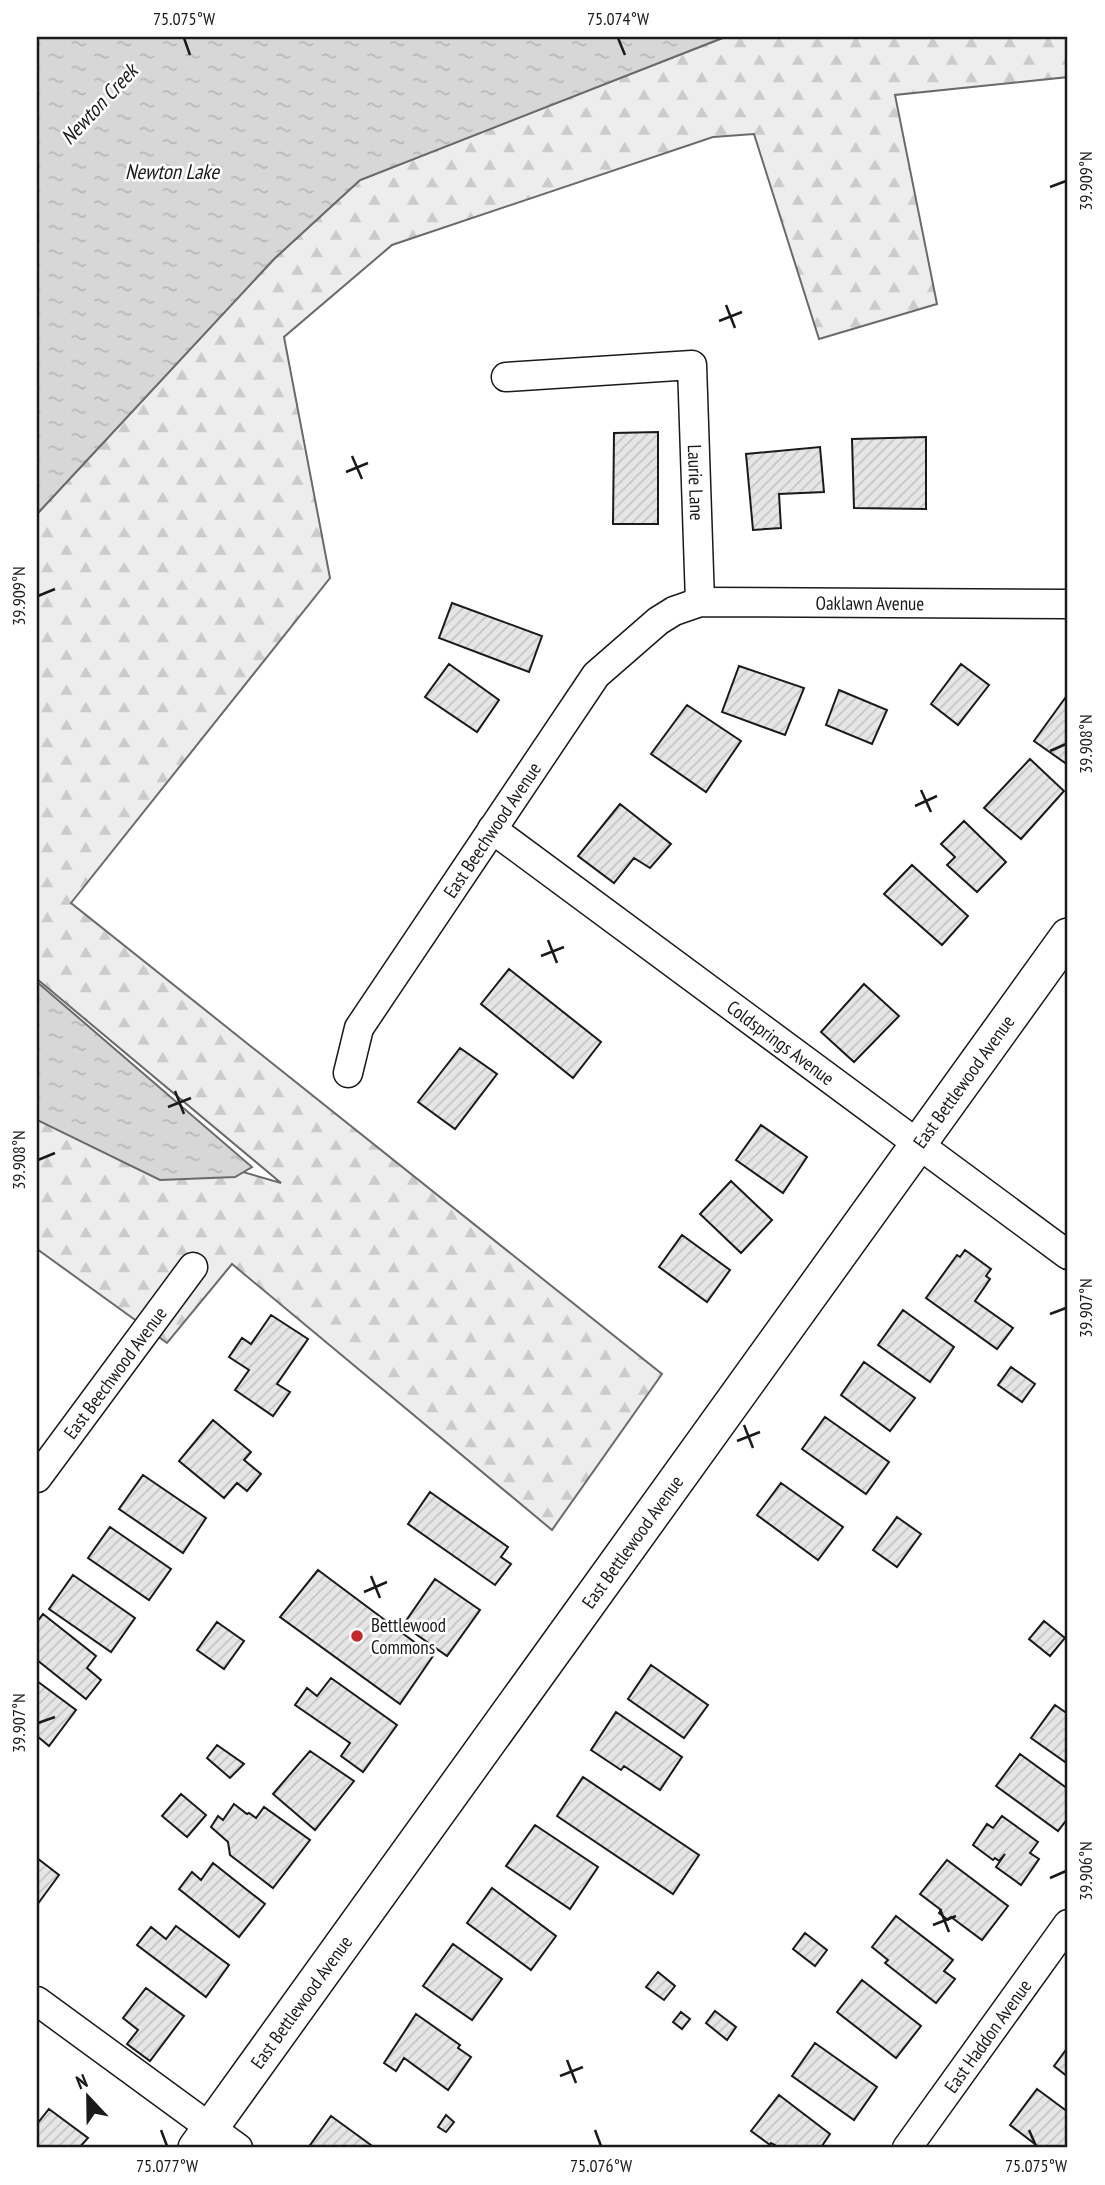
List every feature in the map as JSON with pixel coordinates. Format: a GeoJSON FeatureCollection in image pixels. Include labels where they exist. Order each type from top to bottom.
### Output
{"type":"FeatureCollection","features":[{"type":"Feature","properties":{"kind":"street","name":"Laurie Lane"},"geometry":{"type":"LineString","coordinates":[[506,377],[692,365],[700,601]]}},
{"type":"Feature","properties":{"kind":"street","name":"Oaklawn Avenue"},"geometry":{"type":"LineString","coordinates":[[674,611],[700,601],[1068,604]]}},
{"type":"Feature","properties":{"kind":"street","name":"East Beechwood Avenue"},"geometry":{"type":"LineString","coordinates":[[348,1073],[359,1028],[596,675],[658,621],[674,611]]}},
{"type":"Feature","properties":{"kind":"street","name":"Coldsprings Avenue"},"geometry":{"type":"LineString","coordinates":[[492,829],[1068,1255]]}},
{"type":"Feature","properties":{"kind":"street","name":"East Bettlewood Avenue"},"geometry":{"type":"LineString","coordinates":[[215,2142],[918,1144],[1068,936]]}},
{"type":"Feature","properties":{"kind":"street","name":"East Beechwood Avenue"},"geometry":{"type":"LineString","coordinates":[[37,1478],[193,1267]]}},
{"type":"Feature","properties":{"kind":"street","name":"East Haddon Avenue"},"geometry":{"type":"LineString","coordinates":[[907,2148],[1068,1924]]}},
{"type":"Feature","properties":{"kind":"street"},"geometry":{"type":"LineString","coordinates":[[37,2001],[215,2142]]}},
{"type":"Feature","properties":{"kind":"green space"},"geometry":{"type":"Polygon","coordinates":[[[725,37],[1068,37],[1068,77],[895,95],[937,304],[819,339],[754,134],[713,137],[392,245],[284,337],[330,578],[71,903],[662,1374],[552,1530],[232,1264],[167,1343],[37,1249],[37,1113],[281,1183],[37,979],[37,514],[274,259],[360,180],[725,37]]]}},
{"type":"Feature","properties":{"kind":"water","name":"Newton Lake"},"geometry":{"type":"Polygon","coordinates":[[[37,37],[725,37],[360,180],[274,259],[37,514],[37,37]]]}},
{"type":"Feature","properties":{"kind":"water"},"geometry":{"type":"Polygon","coordinates":[[[37,982],[252,1167],[235,1177],[160,1180],[37,1120],[37,982]]]}},
{"type":"Feature","properties":{"kind":"building"},"geometry":{"type":"Polygon","coordinates":[[[658,432],[658,524],[613,524],[614,433],[658,432]]]}},
{"type":"Feature","properties":{"kind":"building"},"geometry":{"type":"Polygon","coordinates":[[[926,437],[926,509],[854,508],[852,439],[926,437]]]}},
{"type":"Feature","properties":{"kind":"building"},"geometry":{"type":"Polygon","coordinates":[[[820,447],[824,492],[779,494],[781,528],[753,530],[746,454],[820,447]]]}},
{"type":"Feature","properties":{"kind":"building"},"geometry":{"type":"Polygon","coordinates":[[[452,603],[542,636],[529,672],[439,638],[452,603]]]}},
{"type":"Feature","properties":{"kind":"building"},"geometry":{"type":"Polygon","coordinates":[[[449,664],[499,700],[477,732],[425,697],[449,664]]]}},
{"type":"Feature","properties":{"kind":"building"},"geometry":{"type":"Polygon","coordinates":[[[961,664],[989,685],[958,725],[931,704],[961,664]]]}},
{"type":"Feature","properties":{"kind":"building"},"geometry":{"type":"Polygon","coordinates":[[[739,666],[804,688],[785,735],[722,712],[739,666]]]}},
{"type":"Feature","properties":{"kind":"building"},"geometry":{"type":"Polygon","coordinates":[[[839,690],[887,710],[872,744],[826,725],[839,690]]]}},
{"type":"Feature","properties":{"kind":"building"},"geometry":{"type":"Polygon","coordinates":[[[1068,694],[1068,765],[1034,741],[1068,694]]]}},
{"type":"Feature","properties":{"kind":"building"},"geometry":{"type":"Polygon","coordinates":[[[687,705],[741,741],[706,792],[651,754],[687,705]]]}},
{"type":"Feature","properties":{"kind":"building"},"geometry":{"type":"Polygon","coordinates":[[[1030,759],[1064,791],[1021,839],[984,808],[1030,759]]]}},
{"type":"Feature","properties":{"kind":"building"},"geometry":{"type":"Polygon","coordinates":[[[620,804],[671,844],[650,868],[634,858],[614,883],[578,856],[620,804]]]}},
{"type":"Feature","properties":{"kind":"building"},"geometry":{"type":"Polygon","coordinates":[[[964,821],[1006,862],[977,892],[947,865],[955,857],[941,844],[964,821]]]}},
{"type":"Feature","properties":{"kind":"building"},"geometry":{"type":"Polygon","coordinates":[[[912,865],[968,916],[942,945],[884,894],[912,865]]]}},
{"type":"Feature","properties":{"kind":"building"},"geometry":{"type":"Polygon","coordinates":[[[509,969],[601,1042],[573,1078],[481,1004],[509,969]]]}},
{"type":"Feature","properties":{"kind":"building"},"geometry":{"type":"Polygon","coordinates":[[[864,984],[899,1016],[854,1062],[821,1032],[864,984]]]}},
{"type":"Feature","properties":{"kind":"building"},"geometry":{"type":"Polygon","coordinates":[[[460,1048],[497,1074],[455,1129],[418,1102],[460,1048]]]}},
{"type":"Feature","properties":{"kind":"building"},"geometry":{"type":"Polygon","coordinates":[[[761,1125],[807,1157],[783,1193],[736,1160],[761,1125]]]}},
{"type":"Feature","properties":{"kind":"building"},"geometry":{"type":"Polygon","coordinates":[[[731,1181],[772,1220],[741,1253],[700,1214],[731,1181]]]}},
{"type":"Feature","properties":{"kind":"building"},"geometry":{"type":"Polygon","coordinates":[[[682,1235],[730,1270],[707,1302],[659,1267],[682,1235]]]}},
{"type":"Feature","properties":{"kind":"building"},"geometry":{"type":"Polygon","coordinates":[[[965,1250],[991,1269],[986,1276],[990,1279],[975,1301],[1013,1328],[997,1349],[926,1298],[957,1255],[960,1257],[965,1250]]]}},
{"type":"Feature","properties":{"kind":"building"},"geometry":{"type":"Polygon","coordinates":[[[903,1310],[954,1347],[930,1382],[878,1345],[903,1310]]]}},
{"type":"Feature","properties":{"kind":"building"},"geometry":{"type":"Polygon","coordinates":[[[271,1315],[308,1339],[277,1384],[290,1392],[273,1416],[235,1390],[249,1370],[229,1357],[242,1338],[251,1344],[271,1315]]]}},
{"type":"Feature","properties":{"kind":"building"},"geometry":{"type":"Polygon","coordinates":[[[864,1362],[915,1398],[890,1431],[841,1395],[864,1362]]]}},
{"type":"Feature","properties":{"kind":"building"},"geometry":{"type":"Polygon","coordinates":[[[1011,1367],[1035,1384],[1022,1402],[998,1385],[1011,1367]]]}},
{"type":"Feature","properties":{"kind":"building"},"geometry":{"type":"Polygon","coordinates":[[[825,1417],[889,1462],[866,1494],[802,1449],[825,1417]]]}},
{"type":"Feature","properties":{"kind":"building"},"geometry":{"type":"Polygon","coordinates":[[[213,1420],[251,1452],[244,1460],[261,1474],[247,1491],[237,1483],[224,1498],[179,1461],[213,1420]]]}},
{"type":"Feature","properties":{"kind":"building"},"geometry":{"type":"Polygon","coordinates":[[[143,1475],[206,1518],[183,1553],[119,1509],[143,1475]]]}},
{"type":"Feature","properties":{"kind":"building"},"geometry":{"type":"Polygon","coordinates":[[[781,1483],[843,1527],[818,1560],[757,1515],[781,1483]]]}},
{"type":"Feature","properties":{"kind":"building"},"geometry":{"type":"Polygon","coordinates":[[[430,1492],[508,1547],[501,1557],[511,1564],[495,1585],[408,1524],[430,1492]]]}},
{"type":"Feature","properties":{"kind":"building"},"geometry":{"type":"Polygon","coordinates":[[[897,1517],[921,1534],[897,1567],[873,1550],[897,1517]]]}},
{"type":"Feature","properties":{"kind":"building"},"geometry":{"type":"Polygon","coordinates":[[[110,1527],[171,1569],[149,1600],[88,1558],[110,1527]]]}},
{"type":"Feature","properties":{"kind":"building","name":"Bettlewood Commons"},"geometry":{"type":"Polygon","coordinates":[[[318,1570],[433,1656],[400,1704],[280,1617],[318,1570]]]}},
{"type":"Feature","properties":{"kind":"building"},"geometry":{"type":"Polygon","coordinates":[[[73,1575],[135,1618],[111,1652],[49,1609],[73,1575]]]}},
{"type":"Feature","properties":{"kind":"building"},"geometry":{"type":"Polygon","coordinates":[[[435,1579],[480,1610],[447,1656],[403,1625],[435,1579]]]}},
{"type":"Feature","properties":{"kind":"building"},"geometry":{"type":"Polygon","coordinates":[[[43,1614],[96,1656],[87,1668],[101,1680],[86,1699],[37,1660],[37,1622],[43,1614]]]}},
{"type":"Feature","properties":{"kind":"building"},"geometry":{"type":"Polygon","coordinates":[[[1044,1621],[1065,1638],[1050,1656],[1029,1639],[1044,1621]]]}},
{"type":"Feature","properties":{"kind":"building"},"geometry":{"type":"Polygon","coordinates":[[[217,1622],[244,1641],[224,1669],[197,1650],[217,1622]]]}},
{"type":"Feature","properties":{"kind":"building"},"geometry":{"type":"Polygon","coordinates":[[[651,1665],[708,1705],[684,1738],[628,1699],[651,1665]]]}},
{"type":"Feature","properties":{"kind":"building"},"geometry":{"type":"Polygon","coordinates":[[[331,1678],[397,1725],[363,1772],[341,1756],[350,1743],[295,1705],[307,1688],[317,1696],[331,1678]]]}},
{"type":"Feature","properties":{"kind":"building"},"geometry":{"type":"Polygon","coordinates":[[[37,1681],[76,1710],[49,1746],[37,1736],[37,1681]]]}},
{"type":"Feature","properties":{"kind":"building"},"geometry":{"type":"Polygon","coordinates":[[[1055,1705],[1068,1714],[1068,1764],[1031,1738],[1055,1705]]]}},
{"type":"Feature","properties":{"kind":"building"},"geometry":{"type":"Polygon","coordinates":[[[616,1712],[682,1757],[660,1790],[624,1766],[621,1770],[591,1750],[616,1712]]]}},
{"type":"Feature","properties":{"kind":"building"},"geometry":{"type":"Polygon","coordinates":[[[217,1745],[244,1764],[230,1778],[207,1758],[217,1745]]]}},
{"type":"Feature","properties":{"kind":"building"},"geometry":{"type":"Polygon","coordinates":[[[310,1751],[354,1781],[315,1830],[273,1794],[310,1751]]]}},
{"type":"Feature","properties":{"kind":"building"},"geometry":{"type":"Polygon","coordinates":[[[1020,1754],[1068,1789],[1068,1818],[1058,1831],[996,1786],[1020,1754]]]}},
{"type":"Feature","properties":{"kind":"building"},"geometry":{"type":"Polygon","coordinates":[[[583,1777],[699,1855],[673,1894],[557,1816],[583,1777]]]}},
{"type":"Feature","properties":{"kind":"building"},"geometry":{"type":"Polygon","coordinates":[[[181,1794],[206,1815],[187,1837],[162,1816],[181,1794]]]}},
{"type":"Feature","properties":{"kind":"building"},"geometry":{"type":"Polygon","coordinates":[[[234,1804],[256,1818],[264,1807],[310,1840],[273,1888],[230,1855],[228,1842],[211,1827],[218,1816],[223,1820],[234,1804]]]}},
{"type":"Feature","properties":{"kind":"building"},"geometry":{"type":"Polygon","coordinates":[[[1002,1816],[1038,1842],[1030,1853],[1039,1859],[1021,1885],[996,1867],[1005,1854],[999,1861],[995,1858],[993,1860],[973,1845],[987,1824],[993,1828],[1002,1816]]]}},
{"type":"Feature","properties":{"kind":"building"},"geometry":{"type":"Polygon","coordinates":[[[535,1825],[598,1867],[570,1909],[506,1866],[535,1825]]]}},
{"type":"Feature","properties":{"kind":"building"},"geometry":{"type":"Polygon","coordinates":[[[37,1858],[59,1875],[37,1905],[37,1858]]]}},
{"type":"Feature","properties":{"kind":"building"},"geometry":{"type":"Polygon","coordinates":[[[947,1860],[1008,1906],[982,1940],[951,1917],[948,1920],[939,1913],[941,1910],[920,1894],[947,1860]]]}},
{"type":"Feature","properties":{"kind":"building"},"geometry":{"type":"Polygon","coordinates":[[[213,1863],[265,1904],[239,1937],[179,1889],[192,1872],[201,1880],[213,1863]]]}},
{"type":"Feature","properties":{"kind":"building"},"geometry":{"type":"Polygon","coordinates":[[[492,1888],[556,1936],[531,1970],[467,1923],[492,1888]]]}},
{"type":"Feature","properties":{"kind":"building"},"geometry":{"type":"Polygon","coordinates":[[[896,1916],[953,1960],[944,1971],[955,1979],[936,2003],[885,1963],[888,1960],[872,1947],[896,1916]]]}},
{"type":"Feature","properties":{"kind":"building"},"geometry":{"type":"Polygon","coordinates":[[[176,1926],[229,1965],[206,1997],[137,1945],[151,1927],[166,1939],[176,1926]]]}},
{"type":"Feature","properties":{"kind":"building"},"geometry":{"type":"Polygon","coordinates":[[[805,1933],[827,1950],[815,1966],[793,1949],[805,1933]]]}},
{"type":"Feature","properties":{"kind":"building"},"geometry":{"type":"Polygon","coordinates":[[[453,1944],[502,1979],[472,2020],[423,1986],[453,1944]]]}},
{"type":"Feature","properties":{"kind":"building"},"geometry":{"type":"Polygon","coordinates":[[[658,1972],[675,1986],[664,2000],[646,1987],[658,1972]]]}},
{"type":"Feature","properties":{"kind":"building"},"geometry":{"type":"Polygon","coordinates":[[[862,1980],[921,2026],[896,2058],[837,2012],[862,1980]]]}},
{"type":"Feature","properties":{"kind":"building"},"geometry":{"type":"Polygon","coordinates":[[[146,1988],[184,2016],[150,2061],[127,2044],[138,2030],[123,2018],[146,1988]]]}},
{"type":"Feature","properties":{"kind":"building"},"geometry":{"type":"Polygon","coordinates":[[[715,2011],[736,2027],[727,2040],[706,2023],[715,2011]]]}},
{"type":"Feature","properties":{"kind":"building"},"geometry":{"type":"Polygon","coordinates":[[[681,2012],[690,2019],[682,2029],[673,2022],[681,2012]]]}},
{"type":"Feature","properties":{"kind":"building"},"geometry":{"type":"Polygon","coordinates":[[[416,2014],[460,2045],[458,2048],[471,2057],[448,2090],[404,2058],[396,2071],[384,2063],[416,2014]]]}},
{"type":"Feature","properties":{"kind":"building"},"geometry":{"type":"Polygon","coordinates":[[[815,2043],[877,2087],[854,2120],[792,2076],[815,2043]]]}},
{"type":"Feature","properties":{"kind":"building"},"geometry":{"type":"Polygon","coordinates":[[[1068,2047],[1068,2077],[1054,2066],[1068,2047]]]}},
{"type":"Feature","properties":{"kind":"building"},"geometry":{"type":"Polygon","coordinates":[[[1037,2089],[1068,2112],[1068,2148],[1040,2148],[1010,2125],[1037,2089]]]}},
{"type":"Feature","properties":{"kind":"building"},"geometry":{"type":"Polygon","coordinates":[[[779,2095],[830,2134],[822,2146],[825,2148],[775,2148],[775,2145],[770,2145],[751,2131],[779,2095]]]}},
{"type":"Feature","properties":{"kind":"building"},"geometry":{"type":"Polygon","coordinates":[[[49,2109],[88,2138],[79,2148],[37,2148],[37,2124],[49,2109]]]}},
{"type":"Feature","properties":{"kind":"building"},"geometry":{"type":"Polygon","coordinates":[[[446,2115],[454,2122],[446,2132],[438,2127],[446,2115]]]}},
{"type":"Feature","properties":{"kind":"building"},"geometry":{"type":"Polygon","coordinates":[[[331,2116],[375,2148],[308,2148],[331,2116]]]}},
{"type":"Feature","properties":{"kind":"place","name":"Bettlewood Commons"},"geometry":{"type":"Point","coordinates":[357,1636]}},
{"type":"Feature","properties":{"kind":"water label","name":"Newton Creek"},"geometry":{"type":"Point","coordinates":[99,104]}}]}
